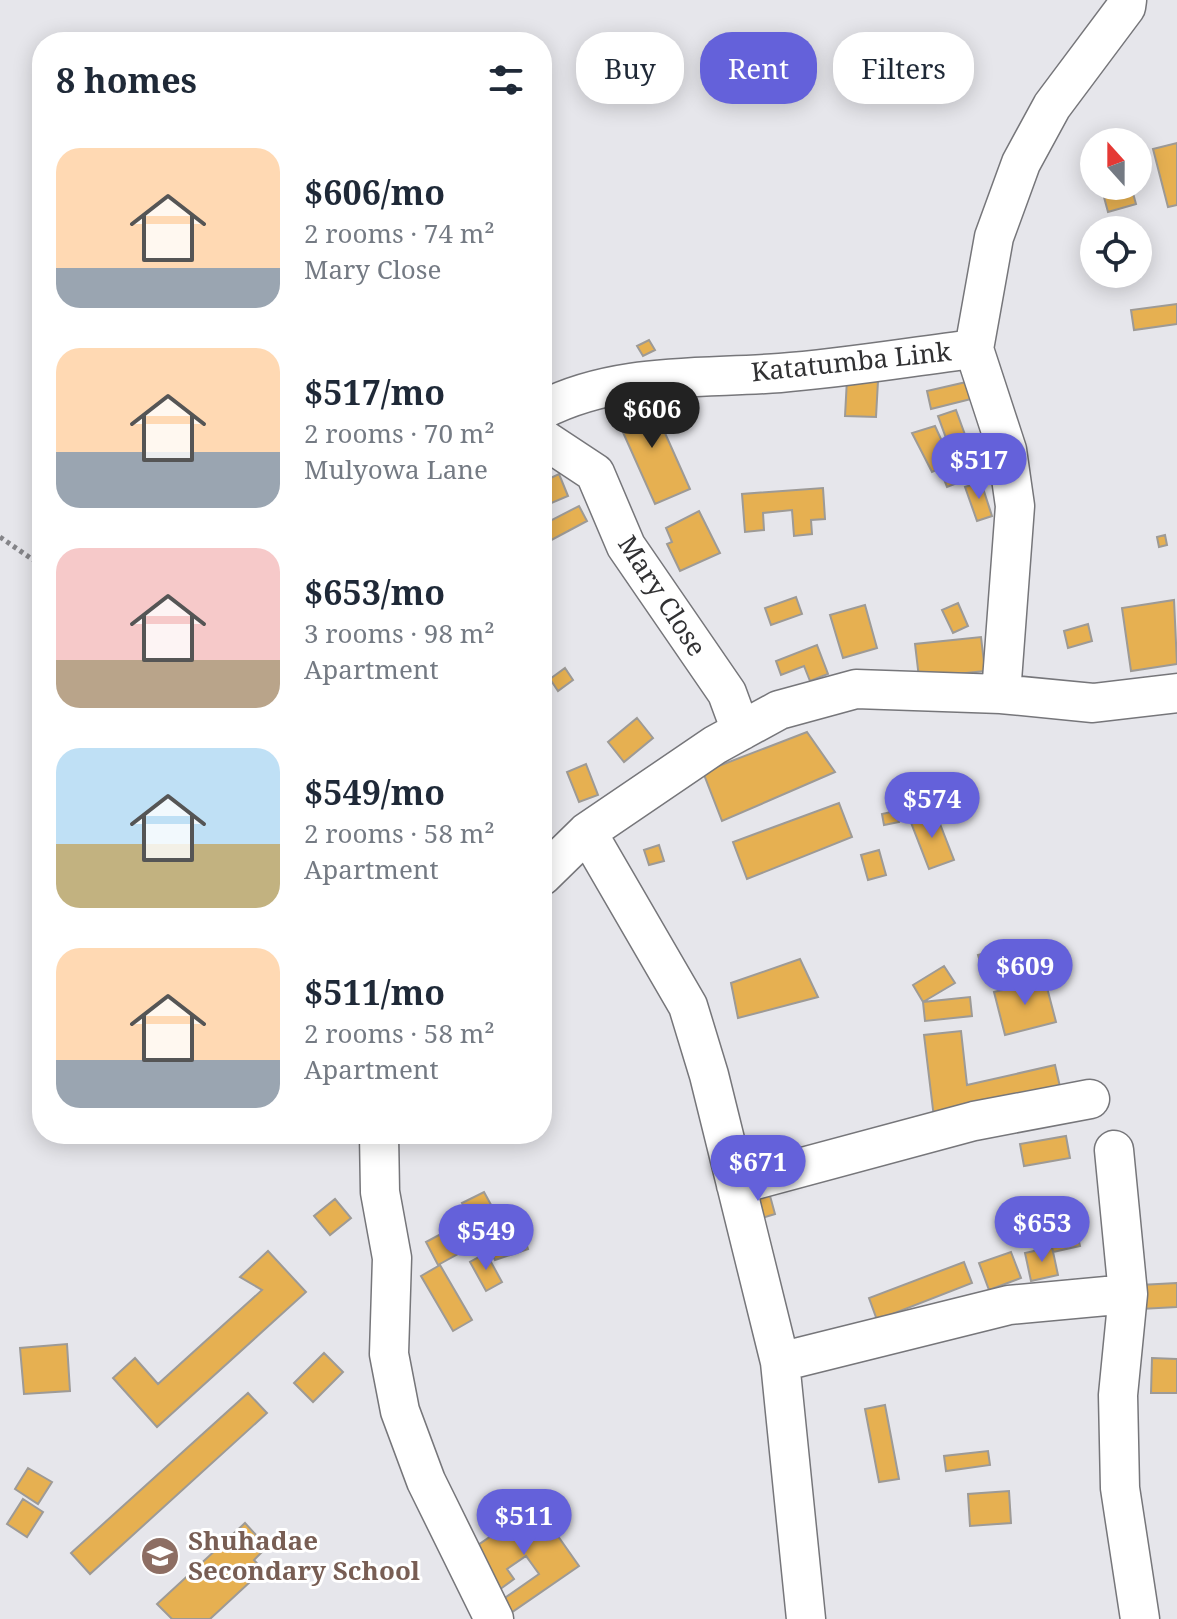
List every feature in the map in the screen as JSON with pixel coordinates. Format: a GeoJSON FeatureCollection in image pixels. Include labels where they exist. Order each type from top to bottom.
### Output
{"type":"FeatureCollection","features":[{"type":"Feature","properties":{"kind":"street"},"geometry":{"type":"LineString","coordinates":[[1001,694],[1015,506],[1007,450],[974,349],[994,237],[1021,163],[1052,106],[1126,7],[1127,0]]}},
{"type":"Feature","properties":{"kind":"street","name":"Katatumba Link"},"geometry":{"type":"LineString","coordinates":[[552,405],[572,395],[643,379],[782,372],[974,349]]}},
{"type":"Feature","properties":{"kind":"street","name":"Mary Close"},"geometry":{"type":"LineString","coordinates":[[552,445],[595,473],[626,546],[656,595],[727,693],[741,731]]}},
{"type":"Feature","properties":{"kind":"street"},"geometry":{"type":"LineString","coordinates":[[552,866],[587,832],[741,731],[779,710],[856,689],[1001,694],[1093,703],[1177,693]]}},
{"type":"Feature","properties":{"kind":"street"},"geometry":{"type":"LineString","coordinates":[[587,832],[688,1006],[780,1362],[806,1619]]}},
{"type":"Feature","properties":{"kind":"street"},"geometry":{"type":"LineString","coordinates":[[736,1185],[974,1121],[1090,1099]]}},
{"type":"Feature","properties":{"kind":"street"},"geometry":{"type":"LineString","coordinates":[[379,1144],[380,1192],[392,1258],[389,1354],[400,1411],[426,1481],[494,1619]]}},
{"type":"Feature","properties":{"kind":"street"},"geometry":{"type":"LineString","coordinates":[[1114,1150],[1128,1294],[1118,1395],[1120,1488],[1140,1619]]}},
{"type":"Feature","properties":{"kind":"street"},"geometry":{"type":"LineString","coordinates":[[780,1362],[1009,1305],[1128,1294]]}},
{"type":"Feature","properties":{"kind":"path"},"geometry":{"type":"LineString","coordinates":[[0,537],[32,559]]}},
{"type":"Feature","properties":{"kind":"building"},"geometry":{"type":"Polygon","coordinates":[[[1177,143],[1177,205],[1168,207],[1153,149],[1177,143]]]}},
{"type":"Feature","properties":{"kind":"building"},"geometry":{"type":"Polygon","coordinates":[[[1105,200],[1135,200],[1136,204],[1108,212],[1105,200]]]}},
{"type":"Feature","properties":{"kind":"building"},"geometry":{"type":"Polygon","coordinates":[[[1177,304],[1177,324],[1134,330],[1131,310],[1177,304]]]}},
{"type":"Feature","properties":{"kind":"building"},"geometry":{"type":"Polygon","coordinates":[[[649,340],[655,350],[643,356],[637,346],[649,340]]]}},
{"type":"Feature","properties":{"kind":"building"},"geometry":{"type":"Polygon","coordinates":[[[847,379],[878,381],[876,417],[845,416],[847,379]]]}},
{"type":"Feature","properties":{"kind":"building"},"geometry":{"type":"Polygon","coordinates":[[[975,380],[979,397],[931,409],[927,391],[975,380]]]}},
{"type":"Feature","properties":{"kind":"building"},"geometry":{"type":"Polygon","coordinates":[[[648,395],[690,489],[655,504],[613,410],[648,395]]]}},
{"type":"Feature","properties":{"kind":"building"},"geometry":{"type":"Polygon","coordinates":[[[956,410],[972,454],[954,460],[938,416],[956,410]]]}},
{"type":"Feature","properties":{"kind":"building"},"geometry":{"type":"Polygon","coordinates":[[[935,426],[952,463],[932,472],[912,433],[935,426]]]}},
{"type":"Feature","properties":{"kind":"building"},"geometry":{"type":"Polygon","coordinates":[[[976,461],[981,474],[947,487],[942,474],[976,461]]]}},
{"type":"Feature","properties":{"kind":"building"},"geometry":{"type":"Polygon","coordinates":[[[559,474],[568,496],[552,503],[552,477],[559,474]]]}},
{"type":"Feature","properties":{"kind":"building"},"geometry":{"type":"Polygon","coordinates":[[[981,482],[992,516],[977,521],[965,487],[981,482]]]}},
{"type":"Feature","properties":{"kind":"building"},"geometry":{"type":"Polygon","coordinates":[[[823,488],[825,519],[811,520],[812,534],[794,536],[792,510],[763,513],[764,530],[745,532],[742,494],[823,488]]]}},
{"type":"Feature","properties":{"kind":"building"},"geometry":{"type":"Polygon","coordinates":[[[579,506],[587,521],[552,540],[552,520],[579,506]]]}},
{"type":"Feature","properties":{"kind":"building"},"geometry":{"type":"Polygon","coordinates":[[[699,511],[720,553],[680,571],[667,544],[672,542],[666,528],[699,511]]]}},
{"type":"Feature","properties":{"kind":"building"},"geometry":{"type":"Polygon","coordinates":[[[1165,535],[1167,545],[1159,547],[1157,537],[1165,535]]]}},
{"type":"Feature","properties":{"kind":"building"},"geometry":{"type":"Polygon","coordinates":[[[796,597],[802,614],[771,625],[765,608],[796,597]]]}},
{"type":"Feature","properties":{"kind":"building"},"geometry":{"type":"Polygon","coordinates":[[[1174,600],[1177,664],[1131,671],[1122,608],[1174,600]]]}},
{"type":"Feature","properties":{"kind":"building"},"geometry":{"type":"Polygon","coordinates":[[[958,603],[968,626],[953,633],[942,610],[958,603]]]}},
{"type":"Feature","properties":{"kind":"building"},"geometry":{"type":"Polygon","coordinates":[[[865,605],[877,648],[843,658],[830,615],[865,605]]]}},
{"type":"Feature","properties":{"kind":"building"},"geometry":{"type":"Polygon","coordinates":[[[1088,624],[1092,641],[1068,648],[1064,631],[1088,624]]]}},
{"type":"Feature","properties":{"kind":"building"},"geometry":{"type":"Polygon","coordinates":[[[981,637],[985,671],[919,678],[915,644],[981,637]]]}},
{"type":"Feature","properties":{"kind":"building"},"geometry":{"type":"Polygon","coordinates":[[[817,645],[828,674],[810,681],[804,666],[781,675],[776,661],[817,645]]]}},
{"type":"Feature","properties":{"kind":"building"},"geometry":{"type":"Polygon","coordinates":[[[565,668],[573,680],[558,691],[552,678],[565,668]]]}},
{"type":"Feature","properties":{"kind":"building"},"geometry":{"type":"Polygon","coordinates":[[[637,718],[653,738],[624,762],[608,742],[637,718]]]}},
{"type":"Feature","properties":{"kind":"building"},"geometry":{"type":"Polygon","coordinates":[[[807,732],[835,772],[722,821],[703,772],[807,732]]]}},
{"type":"Feature","properties":{"kind":"building"},"geometry":{"type":"Polygon","coordinates":[[[586,764],[598,795],[579,802],[567,772],[586,764]]]}},
{"type":"Feature","properties":{"kind":"building"},"geometry":{"type":"Polygon","coordinates":[[[839,803],[852,837],[747,879],[733,842],[839,803]]]}},
{"type":"Feature","properties":{"kind":"building"},"geometry":{"type":"Polygon","coordinates":[[[896,811],[899,822],[884,825],[882,814],[896,811]]]}},
{"type":"Feature","properties":{"kind":"building"},"geometry":{"type":"Polygon","coordinates":[[[935,811],[954,860],[929,869],[910,820],[935,811]]]}},
{"type":"Feature","properties":{"kind":"building"},"geometry":{"type":"Polygon","coordinates":[[[659,845],[664,861],[649,865],[644,850],[659,845]]]}},
{"type":"Feature","properties":{"kind":"building"},"geometry":{"type":"Polygon","coordinates":[[[879,850],[886,875],[868,880],[861,855],[879,850]]]}},
{"type":"Feature","properties":{"kind":"building"},"geometry":{"type":"Polygon","coordinates":[[[1025,943],[1032,971],[986,982],[978,955],[1025,943]]]}},
{"type":"Feature","properties":{"kind":"building"},"geometry":{"type":"Polygon","coordinates":[[[800,959],[818,997],[738,1018],[731,983],[800,959]]]}},
{"type":"Feature","properties":{"kind":"building"},"geometry":{"type":"Polygon","coordinates":[[[944,966],[955,983],[923,1002],[913,985],[944,966]]]}},
{"type":"Feature","properties":{"kind":"building"},"geometry":{"type":"Polygon","coordinates":[[[1045,980],[1056,1022],[1005,1035],[994,992],[1045,980]]]}},
{"type":"Feature","properties":{"kind":"building"},"geometry":{"type":"Polygon","coordinates":[[[970,997],[972,1016],[925,1021],[923,1002],[970,997]]]}},
{"type":"Feature","properties":{"kind":"building"},"geometry":{"type":"Polygon","coordinates":[[[961,1031],[967,1085],[1055,1065],[1063,1100],[935,1126],[924,1035],[961,1031]]]}},
{"type":"Feature","properties":{"kind":"building"},"geometry":{"type":"Polygon","coordinates":[[[1066,1136],[1070,1158],[1024,1166],[1020,1144],[1066,1136]]]}},
{"type":"Feature","properties":{"kind":"building"},"geometry":{"type":"Polygon","coordinates":[[[767,1185],[775,1214],[749,1222],[740,1193],[767,1185]]]}},
{"type":"Feature","properties":{"kind":"building"},"geometry":{"type":"Polygon","coordinates":[[[484,1192],[507,1234],[522,1230],[528,1249],[495,1260],[462,1203],[484,1192]]]}},
{"type":"Feature","properties":{"kind":"building"},"geometry":{"type":"Polygon","coordinates":[[[335,1199],[351,1218],[330,1235],[314,1216],[335,1199]]]}},
{"type":"Feature","properties":{"kind":"building"},"geometry":{"type":"Polygon","coordinates":[[[1075,1223],[1080,1246],[1053,1252],[1048,1229],[1075,1223]]]}},
{"type":"Feature","properties":{"kind":"building"},"geometry":{"type":"Polygon","coordinates":[[[452,1228],[465,1250],[438,1265],[426,1242],[452,1228]]]}},
{"type":"Feature","properties":{"kind":"building"},"geometry":{"type":"Polygon","coordinates":[[[1052,1247],[1058,1275],[1031,1281],[1025,1253],[1052,1247]]]}},
{"type":"Feature","properties":{"kind":"building"},"geometry":{"type":"Polygon","coordinates":[[[268,1251],[306,1292],[157,1427],[113,1378],[135,1358],[158,1384],[262,1290],[240,1277],[268,1251]]]}},
{"type":"Feature","properties":{"kind":"building"},"geometry":{"type":"Polygon","coordinates":[[[1011,1252],[1021,1278],[989,1290],[979,1263],[1011,1252]]]}},
{"type":"Feature","properties":{"kind":"building"},"geometry":{"type":"Polygon","coordinates":[[[486,1253],[502,1282],[486,1291],[470,1262],[486,1253]]]}},
{"type":"Feature","properties":{"kind":"building"},"geometry":{"type":"Polygon","coordinates":[[[964,1262],[972,1283],[877,1320],[869,1298],[964,1262]]]}},
{"type":"Feature","properties":{"kind":"building"},"geometry":{"type":"Polygon","coordinates":[[[440,1265],[472,1320],[453,1331],[421,1276],[440,1265]]]}},
{"type":"Feature","properties":{"kind":"building"},"geometry":{"type":"Polygon","coordinates":[[[1177,1283],[1177,1307],[1141,1309],[1140,1285],[1177,1283]]]}},
{"type":"Feature","properties":{"kind":"building"},"geometry":{"type":"Polygon","coordinates":[[[67,1344],[70,1391],[24,1394],[20,1348],[67,1344]]]}},
{"type":"Feature","properties":{"kind":"building"},"geometry":{"type":"Polygon","coordinates":[[[324,1353],[343,1372],[313,1402],[294,1383],[324,1353]]]}},
{"type":"Feature","properties":{"kind":"building"},"geometry":{"type":"Polygon","coordinates":[[[1152,1358],[1177,1359],[1177,1393],[1151,1393],[1152,1358]]]}},
{"type":"Feature","properties":{"kind":"building"},"geometry":{"type":"Polygon","coordinates":[[[248,1393],[267,1413],[90,1574],[71,1553],[248,1393]]]}},
{"type":"Feature","properties":{"kind":"building"},"geometry":{"type":"Polygon","coordinates":[[[885,1405],[899,1479],[879,1482],[865,1409],[885,1405]]]}},
{"type":"Feature","properties":{"kind":"building"},"geometry":{"type":"Polygon","coordinates":[[[988,1451],[990,1465],[946,1471],[944,1456],[988,1451]]]}},
{"type":"Feature","properties":{"kind":"building"},"geometry":{"type":"Polygon","coordinates":[[[28,1468],[52,1482],[38,1504],[15,1489],[28,1468]]]}},
{"type":"Feature","properties":{"kind":"building"},"geometry":{"type":"Polygon","coordinates":[[[1009,1491],[1011,1523],[970,1526],[968,1494],[1009,1491]]]}},
{"type":"Feature","properties":{"kind":"building"},"geometry":{"type":"Polygon","coordinates":[[[23,1499],[43,1512],[27,1537],[7,1524],[23,1499]]]}},
{"type":"Feature","properties":{"kind":"building"},"geometry":{"type":"Polygon","coordinates":[[[536,1505],[579,1566],[508,1615],[499,1602],[539,1574],[526,1556],[507,1569],[514,1579],[499,1590],[465,1554],[536,1505]]]}},
{"type":"Feature","properties":{"kind":"building"},"geometry":{"type":"Polygon","coordinates":[[[245,1523],[267,1547],[254,1560],[263,1570],[210,1619],[172,1619],[157,1604],[245,1523]]]}},
{"type":"Feature","properties":{"kind":"place","name":"Shuhadae Secondary School"},"geometry":{"type":"Point","coordinates":[160,1556]}}]}
